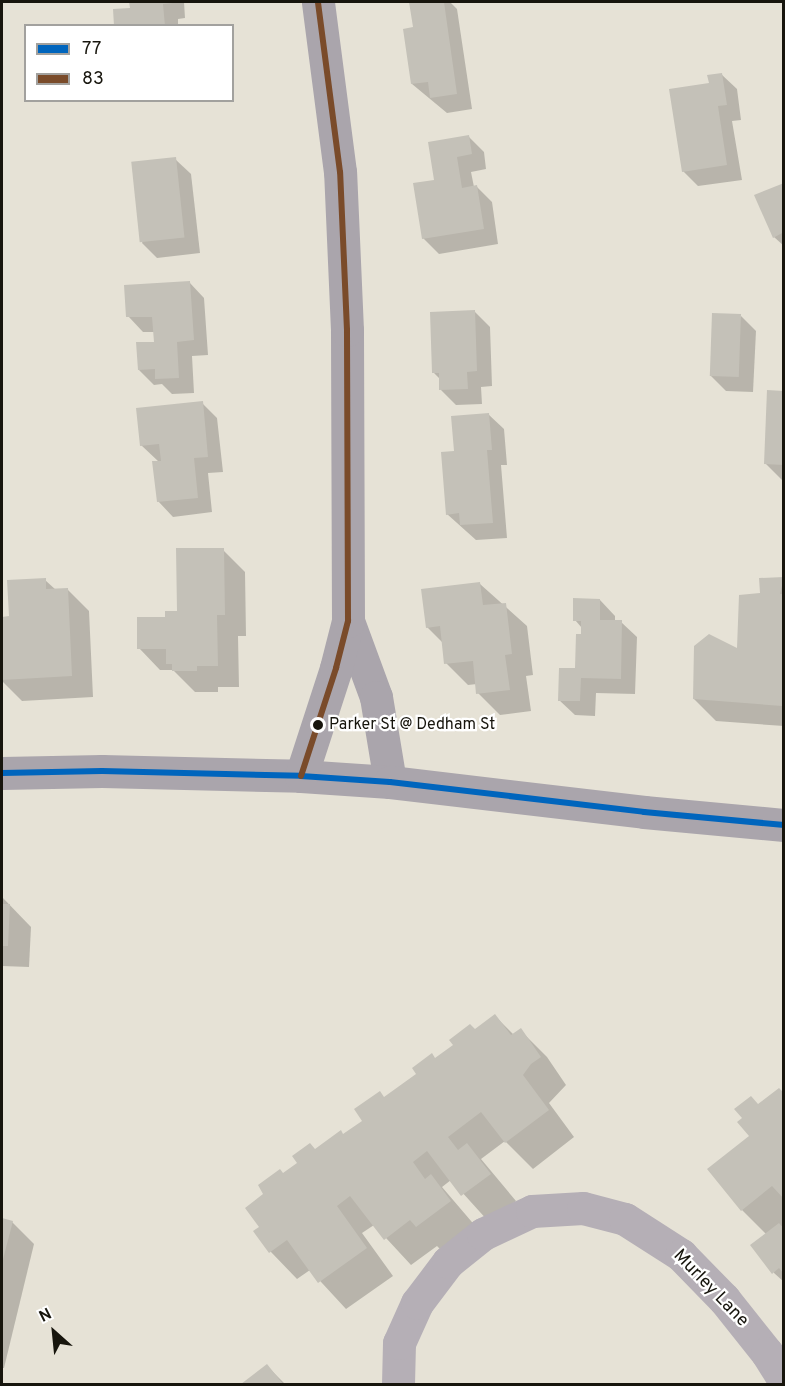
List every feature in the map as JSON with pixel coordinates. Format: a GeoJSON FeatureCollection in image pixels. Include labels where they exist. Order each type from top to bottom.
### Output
{"type":"FeatureCollection","features":[{"type":"Feature","properties":{"kind":"main road"},"geometry":{"type":"LineString","coordinates":[[301,776],[336,668],[348,621],[347,330],[340,172],[318,2]]}},
{"type":"Feature","properties":{"kind":"main road"},"geometry":{"type":"LineString","coordinates":[[348,621],[376,697],[390,782]]}},
{"type":"Feature","properties":{"kind":"main road"},"geometry":{"type":"LineString","coordinates":[[2,773],[102,771],[301,776],[390,782],[644,812],[783,825]]}},
{"type":"Feature","properties":{"kind":"street","name":"Murley Lane"},"geometry":{"type":"LineString","coordinates":[[398,1384],[399,1343],[417,1303],[448,1262],[483,1234],[532,1211],[583,1208],[625,1219],[681,1255],[724,1299],[767,1353],[783,1380]]}},
{"type":"Feature","properties":{"kind":"building"},"geometry":{"type":"Polygon","coordinates":[[[129,2],[173,2],[163,4],[165,24],[114,24],[113,9],[130,8],[129,2]]]}},
{"type":"Feature","properties":{"kind":"building"},"geometry":{"type":"Polygon","coordinates":[[[409,2],[444,2],[457,94],[430,98],[428,82],[411,84],[403,29],[413,27],[409,2]]]}},
{"type":"Feature","properties":{"kind":"building"},"geometry":{"type":"Polygon","coordinates":[[[722,73],[727,105],[718,106],[727,165],[682,172],[669,89],[709,83],[707,75],[722,73]]]}},
{"type":"Feature","properties":{"kind":"building"},"geometry":{"type":"Polygon","coordinates":[[[469,135],[472,154],[457,157],[462,188],[477,185],[484,229],[422,239],[413,183],[434,180],[428,142],[469,135]]]}},
{"type":"Feature","properties":{"kind":"building"},"geometry":{"type":"Polygon","coordinates":[[[176,157],[184,238],[140,242],[131,162],[176,157]]]}},
{"type":"Feature","properties":{"kind":"building"},"geometry":{"type":"Polygon","coordinates":[[[784,183],[784,232],[773,238],[754,195],[784,183]]]}},
{"type":"Feature","properties":{"kind":"building"},"geometry":{"type":"Polygon","coordinates":[[[190,281],[194,340],[177,342],[179,378],[155,379],[155,369],[138,370],[136,342],[154,342],[152,317],[126,317],[124,285],[190,281]]]}},
{"type":"Feature","properties":{"kind":"building"},"geometry":{"type":"Polygon","coordinates":[[[475,310],[477,371],[467,372],[468,389],[439,390],[439,373],[432,373],[430,312],[475,310]]]}},
{"type":"Feature","properties":{"kind":"building"},"geometry":{"type":"Polygon","coordinates":[[[712,313],[741,314],[739,377],[710,376],[712,313]]]}},
{"type":"Feature","properties":{"kind":"building"},"geometry":{"type":"Polygon","coordinates":[[[767,390],[784,391],[784,465],[764,464],[767,390]]]}},
{"type":"Feature","properties":{"kind":"building"},"geometry":{"type":"Polygon","coordinates":[[[203,401],[208,457],[194,458],[198,498],[157,502],[152,461],[161,461],[159,444],[140,446],[136,408],[203,401]]]}},
{"type":"Feature","properties":{"kind":"building"},"geometry":{"type":"Polygon","coordinates":[[[489,413],[492,450],[487,450],[493,523],[460,525],[459,513],[446,515],[441,452],[454,451],[451,416],[489,413]]]}},
{"type":"Feature","properties":{"kind":"building"},"geometry":{"type":"Polygon","coordinates":[[[176,548],[224,548],[225,615],[217,615],[218,666],[197,666],[197,671],[172,671],[172,664],[166,664],[166,649],[137,649],[137,617],[165,617],[165,611],[177,611],[176,548]]]}},
{"type":"Feature","properties":{"kind":"building"},"geometry":{"type":"Polygon","coordinates":[[[784,577],[780,594],[784,594],[782,706],[693,699],[694,646],[709,634],[737,648],[739,595],[760,593],[759,578],[784,577]]]}},
{"type":"Feature","properties":{"kind":"building"},"geometry":{"type":"Polygon","coordinates":[[[46,578],[46,589],[68,588],[72,676],[2,680],[2,617],[9,616],[7,580],[46,578]]]}},
{"type":"Feature","properties":{"kind":"building"},"geometry":{"type":"Polygon","coordinates":[[[480,582],[483,605],[506,603],[512,654],[505,655],[510,690],[476,694],[473,661],[444,664],[440,626],[426,628],[421,589],[480,582]]]}},
{"type":"Feature","properties":{"kind":"building"},"geometry":{"type":"Polygon","coordinates":[[[573,598],[600,599],[600,620],[622,620],[621,679],[581,678],[580,701],[558,701],[559,668],[575,668],[576,634],[581,634],[581,621],[573,621],[573,598]]]}},
{"type":"Feature","properties":{"kind":"building"},"geometry":{"type":"Polygon","coordinates":[[[2,904],[10,904],[8,946],[2,946],[2,904]]]}},
{"type":"Feature","properties":{"kind":"building"},"geometry":{"type":"Polygon","coordinates":[[[495,1014],[511,1035],[521,1028],[541,1057],[531,1064],[523,1075],[549,1110],[505,1143],[481,1112],[448,1137],[458,1150],[467,1143],[491,1174],[461,1196],[427,1151],[413,1162],[425,1179],[431,1174],[451,1201],[416,1227],[410,1220],[384,1240],[350,1196],[337,1206],[367,1248],[318,1283],[287,1240],[269,1253],[253,1231],[259,1227],[245,1208],[263,1194],[258,1185],[280,1169],[283,1173],[297,1163],[292,1156],[310,1143],[315,1149],[341,1130],[343,1134],[362,1121],[354,1109],[380,1091],[384,1097],[416,1074],[412,1068],[432,1053],[435,1058],[453,1045],[449,1040],[470,1024],[475,1029],[495,1014]]]}},
{"type":"Feature","properties":{"kind":"building"},"geometry":{"type":"Polygon","coordinates":[[[779,1088],[784,1093],[784,1199],[772,1186],[741,1211],[707,1169],[749,1136],[737,1122],[742,1118],[734,1109],[751,1096],[758,1104],[779,1088]]]}},
{"type":"Feature","properties":{"kind":"building"},"geometry":{"type":"Polygon","coordinates":[[[2,1218],[13,1221],[2,1263],[2,1218]]]}},
{"type":"Feature","properties":{"kind":"building"},"geometry":{"type":"Polygon","coordinates":[[[779,1223],[784,1229],[784,1274],[779,1268],[772,1274],[750,1245],[779,1223]]]}},
{"type":"Feature","properties":{"kind":"building"},"geometry":{"type":"Polygon","coordinates":[[[267,1364],[283,1384],[241,1384],[267,1364]]]}},
{"type":"Feature","properties":{"kind":"transit line","name":"83"},"geometry":{"type":"LineString","coordinates":[[301,776],[336,668],[348,621],[347,330],[340,172],[318,2]]}},
{"type":"Feature","properties":{"kind":"transit line","name":"77"},"geometry":{"type":"LineString","coordinates":[[2,773],[102,771],[301,776],[390,782],[644,812],[784,825]]}},
{"type":"Feature","properties":{"kind":"place","name":"Parker St @ Dedham St"},"geometry":{"type":"Point","coordinates":[318,725]}}]}
